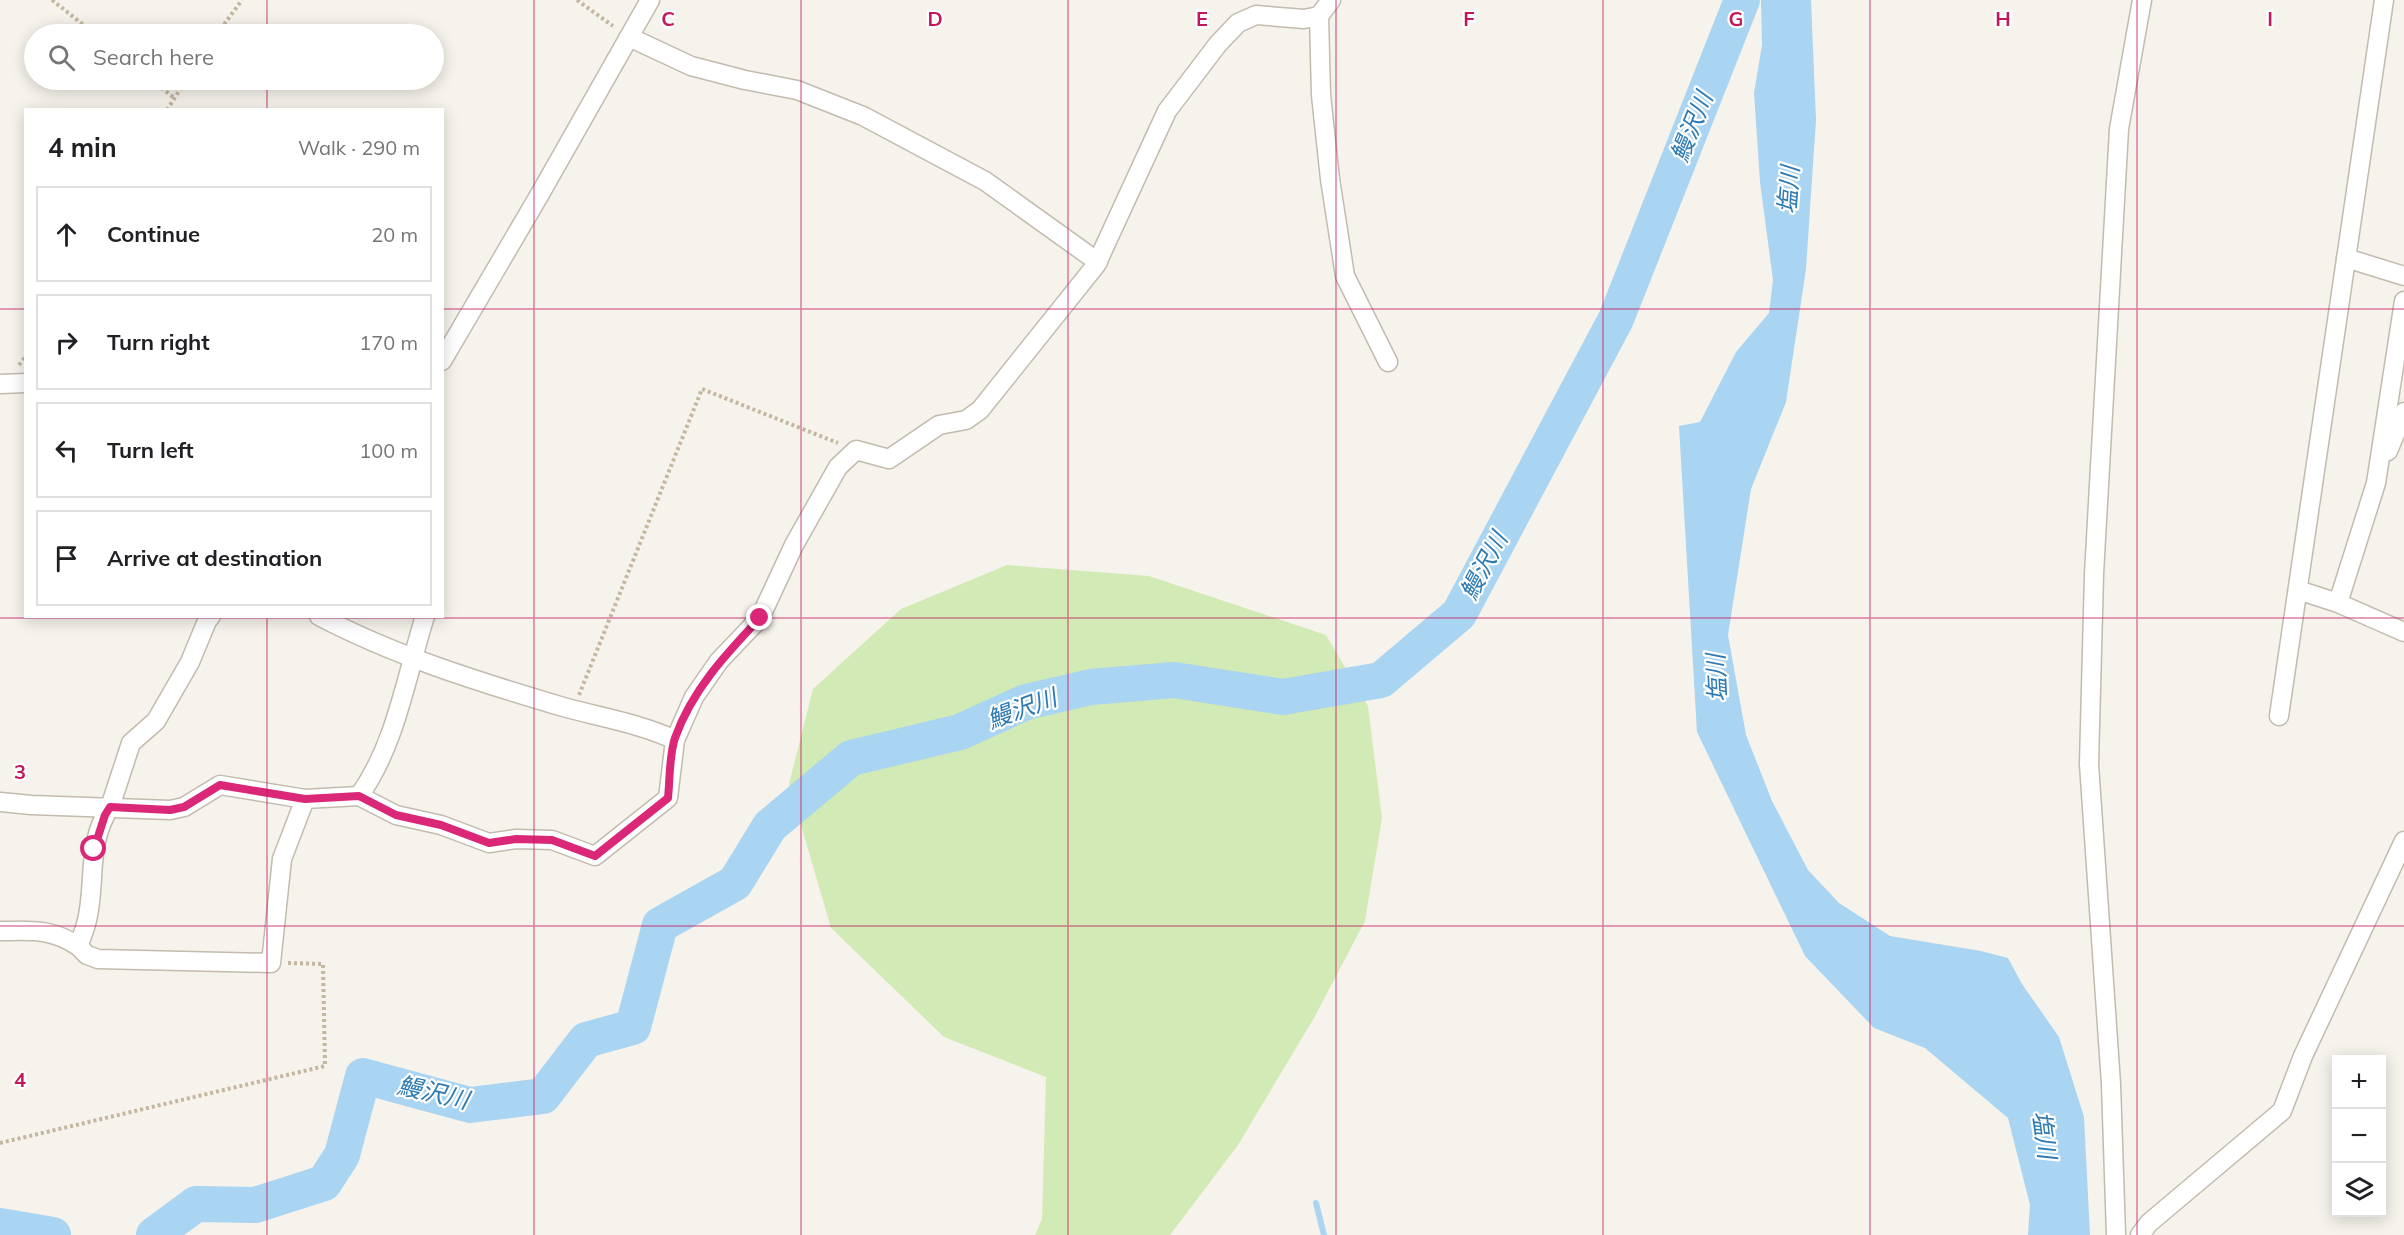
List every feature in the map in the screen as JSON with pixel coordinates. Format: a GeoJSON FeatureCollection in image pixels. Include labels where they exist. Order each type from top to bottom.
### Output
{"type":"FeatureCollection","features":[{"type":"Feature","properties":{"kind":"street"},"geometry":{"type":"LineString","coordinates":[[444,358],[650,0]]}},
{"type":"Feature","properties":{"kind":"street"},"geometry":{"type":"LineString","coordinates":[[1331,0],[1319,16],[1322,105],[1330,179],[1345,276],[1388,362]]}},
{"type":"Feature","properties":{"kind":"street"},"geometry":{"type":"LineString","coordinates":[[2116,1235],[2111,1084],[2089,764],[2094,574],[2119,129],[2142,0]]}},
{"type":"Feature","properties":{"kind":"street"},"geometry":{"type":"LineString","coordinates":[[2279,716],[2384,0]]}},
{"type":"Feature","properties":{"kind":"street"},"geometry":{"type":"LineString","coordinates":[[0,802],[31,806],[177,808],[184,807],[220,785],[305,799],[359,796],[396,815],[441,825],[489,843],[516,839],[552,840],[595,856],[668,798],[675,740],[694,697],[719,661],[760,618],[794,545],[838,467],[856,450],[889,459],[939,425],[966,420],[980,410],[1098,262],[1167,111],[1218,44],[1238,23],[1256,15],[1305,19],[1319,16]]}},
{"type":"Feature","properties":{"kind":"street"},"geometry":{"type":"LineString","coordinates":[[629,37],[691,66],[746,81],[797,90],[863,116],[985,181],[1098,262]]}},
{"type":"Feature","properties":{"kind":"street"},"geometry":{"type":"LineString","coordinates":[[2346,258],[2404,276]]}},
{"type":"Feature","properties":{"kind":"street"},"geometry":{"type":"LineString","coordinates":[[2377,477],[2404,302]]}},
{"type":"Feature","properties":{"kind":"street"},"geometry":{"type":"LineString","coordinates":[[2,387],[24,383]]}},
{"type":"Feature","properties":{"kind":"street"},"geometry":{"type":"LineString","coordinates":[[2338,603],[2377,477],[2404,412]]}},
{"type":"Feature","properties":{"kind":"street"},"geometry":{"type":"LineString","coordinates":[[2298,590],[2338,603],[2404,632]]}},
{"type":"Feature","properties":{"kind":"street"},"geometry":{"type":"LineString","coordinates":[[78,946],[87,923],[94,849],[131,743],[156,722],[190,662],[209,618]]}},
{"type":"Feature","properties":{"kind":"street"},"geometry":{"type":"LineString","coordinates":[[323,618],[345,630],[452,671],[656,732],[675,740]]}},
{"type":"Feature","properties":{"kind":"street"},"geometry":{"type":"LineString","coordinates":[[359,796],[375,774],[389,741],[424,618]]}},
{"type":"Feature","properties":{"kind":"street"},"geometry":{"type":"LineString","coordinates":[[0,931],[43,931],[60,934],[87,955],[98,959],[271,963],[282,859],[305,799]]}},
{"type":"Feature","properties":{"kind":"street"},"geometry":{"type":"LineString","coordinates":[[2140,1235],[2149,1223],[2282,1111],[2303,1056],[2404,841]]}},
{"type":"Feature","properties":{"kind":"path"},"geometry":{"type":"LineString","coordinates":[[52,0],[82,24]]}},
{"type":"Feature","properties":{"kind":"path"},"geometry":{"type":"LineString","coordinates":[[224,24],[242,0]]}},
{"type":"Feature","properties":{"kind":"path"},"geometry":{"type":"LineString","coordinates":[[577,0],[629,37]]}},
{"type":"Feature","properties":{"kind":"path"},"geometry":{"type":"LineString","coordinates":[[164,90],[173,97]]}},
{"type":"Feature","properties":{"kind":"path"},"geometry":{"type":"LineString","coordinates":[[168,108],[178,90]]}},
{"type":"Feature","properties":{"kind":"path"},"geometry":{"type":"LineString","coordinates":[[573,709],[702,389],[856,450]]}},
{"type":"Feature","properties":{"kind":"path"},"geometry":{"type":"LineString","coordinates":[[0,1143],[325,1066],[323,964],[271,963]]}},
{"type":"Feature","properties":{"kind":"green space"},"geometry":{"type":"Polygon","coordinates":[[[1007,565],[1149,576],[1326,635],[1368,706],[1382,818],[1365,921],[1314,1018],[1238,1145],[1170,1235],[1035,1235],[1042,1219],[1046,1077],[944,1037],[831,928],[789,784],[813,689],[901,609],[1007,565]]]}},
{"type":"Feature","properties":{"kind":"water","name":"塩川"},"geometry":{"type":"Polygon","coordinates":[[[1761,0],[1811,0],[1816,120],[1806,269],[1786,402],[1751,489],[1728,635],[1746,735],[1772,801],[1808,870],[1839,903],[1890,936],[1981,951],[2008,958],[2022,984],[2059,1037],[2084,1117],[2090,1235],[2028,1235],[2030,1205],[2008,1118],[1925,1048],[1874,1028],[1805,956],[1697,732],[1679,426],[1700,422],[1736,352],[1769,313],[1773,280],[1760,182],[1754,93],[1762,45],[1761,0]]]}},
{"type":"Feature","properties":{"kind":"waterway","name":"鰻沢川"},"geometry":{"type":"LineString","coordinates":[[154,1235],[196,1204],[255,1205],[324,1183],[342,1155],[363,1076],[470,1105],[543,1096],[586,1040],[633,1027],[660,925],[735,883],[770,826],[851,758],[960,732],[1026,702],[1091,687],[1174,680],[1283,697],[1381,680],[1459,614],[1616,319],[1742,0]]}},
{"type":"Feature","properties":{"kind":"waterway"},"geometry":{"type":"LineString","coordinates":[[1316,1203],[1324,1235]]}},
{"type":"Feature","properties":{"kind":"waterway","name":"鰻沢川"},"geometry":{"type":"LineString","coordinates":[[0,1226],[53,1235]]}},
{"type":"Feature","properties":{"kind":"route"},"geometry":{"type":"LineString","coordinates":[[94,849],[105,815],[110,807],[170,810],[184,807],[220,785],[305,799],[359,796],[396,815],[441,825],[489,843],[516,839],[552,840],[595,856],[668,798],[675,740],[694,697],[719,661],[760,618]]}}]}
